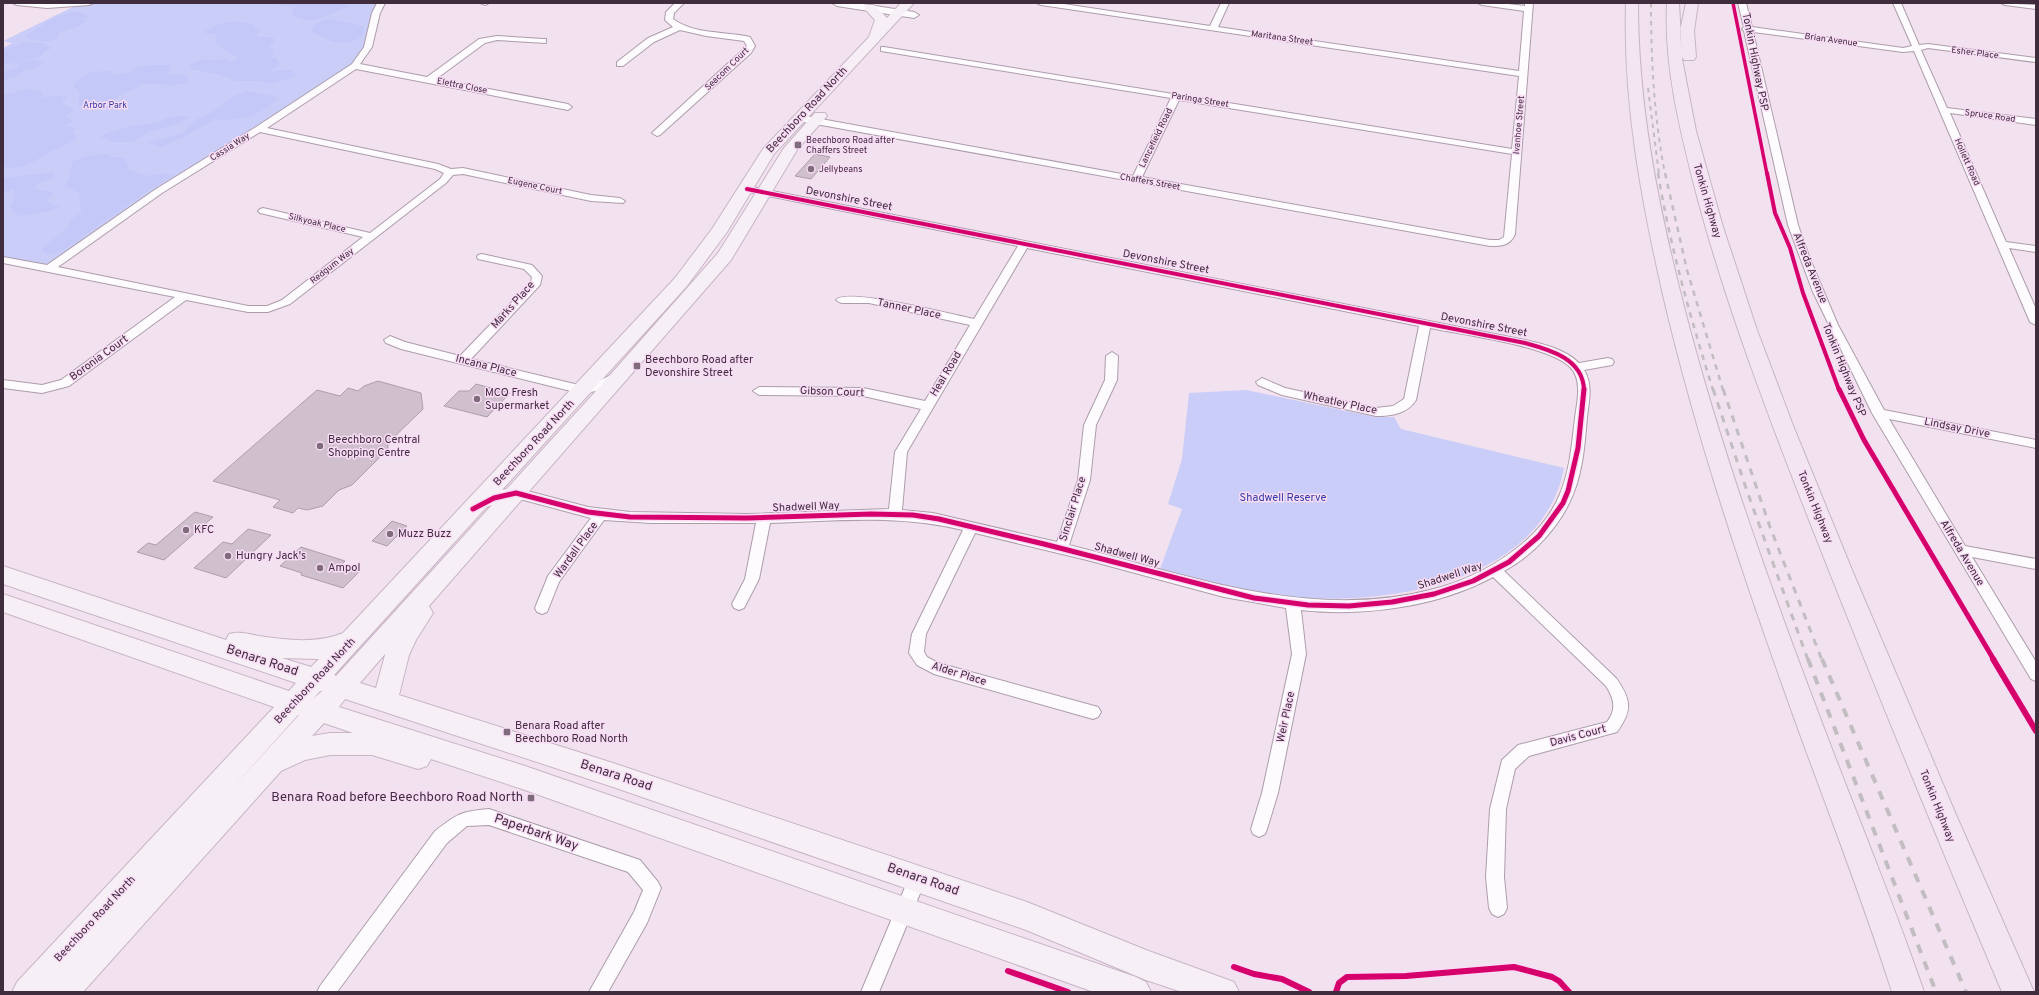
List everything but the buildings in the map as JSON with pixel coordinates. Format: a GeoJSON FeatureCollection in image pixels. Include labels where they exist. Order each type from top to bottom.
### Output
{"type":"FeatureCollection","features":[{"type":"Feature","properties":{"kind":"highway","name":"Tonkin Highway"},"geometry":{"type":"LineString","coordinates":[[1673,3],[1672,26],[1676,67],[1682,101],[1697,164],[1733,289],[1782,426],[1951,839],[2018,992]]}},
{"type":"Feature","properties":{"kind":"highway"},"geometry":{"type":"LineString","coordinates":[[1692,3],[1687,31],[1697,164]]}},
{"type":"Feature","properties":{"kind":"highway"},"geometry":{"type":"LineString","coordinates":[[1631,10],[1634,94],[1646,182],[1671,293],[1695,385],[1729,496],[1764,599],[1884,920],[1908,992]]}},
{"type":"Feature","properties":{"kind":"main road"},"geometry":{"type":"LineString","coordinates":[[868,6],[908,8]]}},
{"type":"Feature","properties":{"kind":"main road"},"geometry":{"type":"LineString","coordinates":[[868,6],[882,19],[879,43]]}},
{"type":"Feature","properties":{"kind":"main road","name":"Beechboro Road North"},"geometry":{"type":"LineString","coordinates":[[28,992],[682,282],[705,252],[747,189],[768,152],[807,120],[879,43],[908,8]]}},
{"type":"Feature","properties":{"kind":"main road","name":"Beechboro Road North"},"geometry":{"type":"LineString","coordinates":[[63,992],[588,414],[724,256],[765,193],[807,120]]}},
{"type":"Feature","properties":{"kind":"main road"},"geometry":{"type":"LineString","coordinates":[[386,701],[389,676],[396,656],[414,622],[462,564],[478,535]]}},
{"type":"Feature","properties":{"kind":"main road","name":"Benara Road"},"geometry":{"type":"LineString","coordinates":[[3,575],[72,611],[143,651],[294,703],[522,777],[904,909],[1136,992]]}},
{"type":"Feature","properties":{"kind":"main road","name":"Benara Road"},"geometry":{"type":"LineString","coordinates":[[3,603],[72,611],[188,631],[316,679],[613,775],[1027,916],[1146,965],[1224,992]]}},
{"type":"Feature","properties":{"kind":"main road"},"geometry":{"type":"LineString","coordinates":[[143,651],[165,646],[188,631],[251,645],[289,649],[336,647],[354,638]]}},
{"type":"Feature","properties":{"kind":"main road"},"geometry":{"type":"LineString","coordinates":[[270,765],[301,749],[330,744],[372,744],[466,772],[522,777]]}},
{"type":"Feature","properties":{"kind":"main road"},"geometry":{"type":"LineString","coordinates":[[613,775],[608,786],[612,794],[655,808],[686,834]]}},
{"type":"Feature","properties":{"kind":"main road"},"geometry":{"type":"LineString","coordinates":[[1146,965],[1189,992]]}},
{"type":"Feature","properties":{"kind":"street"},"geometry":{"type":"LineString","coordinates":[[17,3],[47,6],[89,3]]}},
{"type":"Feature","properties":{"kind":"street","name":"Cassia Way"},"geometry":{"type":"LineString","coordinates":[[49,268],[159,191],[259,129],[355,66],[368,46],[376,13],[381,3]]}},
{"type":"Feature","properties":{"kind":"street"},"geometry":{"type":"LineString","coordinates":[[679,27],[669,20],[669,16],[670,12],[680,3]]}},
{"type":"Feature","properties":{"kind":"street"},"geometry":{"type":"LineString","coordinates":[[837,3],[868,6]]}},
{"type":"Feature","properties":{"kind":"street","name":"Maritana Street"},"geometry":{"type":"LineString","coordinates":[[1041,3],[1523,74]]}},
{"type":"Feature","properties":{"kind":"street"},"geometry":{"type":"LineString","coordinates":[[1213,28],[1225,3]]}},
{"type":"Feature","properties":{"kind":"street"},"geometry":{"type":"LineString","coordinates":[[1482,3],[1528,6]]}},
{"type":"Feature","properties":{"kind":"street","name":"Alfreda Avenue"},"geometry":{"type":"LineString","coordinates":[[1742,3],[1746,29],[1793,226],[1803,256],[1827,310],[1878,413],[2036,675]]}},
{"type":"Feature","properties":{"kind":"street","name":"Hollett Road"},"geometry":{"type":"LineString","coordinates":[[1897,3],[2036,322]]}},
{"type":"Feature","properties":{"kind":"street"},"geometry":{"type":"LineString","coordinates":[[2005,3],[2036,7]]}},
{"type":"Feature","properties":{"kind":"street","name":"Ivanhoe Street"},"geometry":{"type":"LineString","coordinates":[[1501,243],[1508,239],[1510,234],[1528,6]]}},
{"type":"Feature","properties":{"kind":"street"},"geometry":{"type":"LineString","coordinates":[[620,64],[651,40],[679,27]]}},
{"type":"Feature","properties":{"kind":"street","name":"Seacom Court"},"geometry":{"type":"LineString","coordinates":[[657,133],[748,51],[751,46],[746,40],[679,27]]}},
{"type":"Feature","properties":{"kind":"street","name":"Brian Avenue"},"geometry":{"type":"LineString","coordinates":[[1746,29],[1903,50],[1916,48]]}},
{"type":"Feature","properties":{"kind":"street"},"geometry":{"type":"LineString","coordinates":[[429,80],[482,41],[497,38],[543,41]]}},
{"type":"Feature","properties":{"kind":"street","name":"Paringa Street"},"geometry":{"type":"LineString","coordinates":[[879,43],[1176,96],[1516,152]]}},
{"type":"Feature","properties":{"kind":"street","name":"Esher Place"},"geometry":{"type":"LineString","coordinates":[[1916,48],[1928,46],[2035,60]]}},
{"type":"Feature","properties":{"kind":"street","name":"Elettra Close"},"geometry":{"type":"LineString","coordinates":[[355,66],[568,107]]}},
{"type":"Feature","properties":{"kind":"street","name":"Lancefield Road"},"geometry":{"type":"LineString","coordinates":[[1136,179],[1176,96]]}},
{"type":"Feature","properties":{"kind":"street","name":"Spruce Road"},"geometry":{"type":"LineString","coordinates":[[1944,110],[2036,122]]}},
{"type":"Feature","properties":{"kind":"street","name":"Chaffers Street"},"geometry":{"type":"LineString","coordinates":[[807,120],[1490,243],[1501,243]]}},
{"type":"Feature","properties":{"kind":"street"},"geometry":{"type":"LineString","coordinates":[[259,129],[438,167],[450,172]]}},
{"type":"Feature","properties":{"kind":"street","name":"Eugene Court"},"geometry":{"type":"LineString","coordinates":[[450,172],[463,171],[591,198],[620,201]]}},
{"type":"Feature","properties":{"kind":"street","name":"Redgum Way"},"geometry":{"type":"LineString","coordinates":[[3,260],[257,310],[279,306],[443,181],[450,172]]}},
{"type":"Feature","properties":{"kind":"street","name":"Devonshire Street"},"geometry":{"type":"LineString","coordinates":[[747,189],[1532,345],[1555,354],[1577,367]]}},
{"type":"Feature","properties":{"kind":"street","name":"Silkyoak Place"},"geometry":{"type":"LineString","coordinates":[[263,211],[371,236]]}},
{"type":"Feature","properties":{"kind":"street","name":"Heal Road"},"geometry":{"type":"LineString","coordinates":[[895,514],[901,452],[1024,244]]}},
{"type":"Feature","properties":{"kind":"street"},"geometry":{"type":"LineString","coordinates":[[2002,244],[2036,249]]}},
{"type":"Feature","properties":{"kind":"street","name":"Marks Place"},"geometry":{"type":"LineString","coordinates":[[463,360],[536,283],[537,276],[528,267],[482,257]]}},
{"type":"Feature","properties":{"kind":"street","name":"Boronia Court"},"geometry":{"type":"LineString","coordinates":[[3,384],[42,389],[65,383],[184,296]]}},
{"type":"Feature","properties":{"kind":"street","name":"Tanner Place"},"geometry":{"type":"LineString","coordinates":[[841,300],[869,300],[976,323]]}},
{"type":"Feature","properties":{"kind":"street","name":"Wheatley Place"},"geometry":{"type":"LineString","coordinates":[[1262,382],[1282,391],[1376,412],[1388,412],[1399,409],[1406,405],[1410,400],[1425,323]]}},
{"type":"Feature","properties":{"kind":"street","name":"Incana Place"},"geometry":{"type":"LineString","coordinates":[[390,340],[401,345],[582,390]]}},
{"type":"Feature","properties":{"kind":"street","name":"Sinclair Place"},"geometry":{"type":"LineString","coordinates":[[1062,547],[1084,480],[1090,425],[1111,380],[1112,356]]}},
{"type":"Feature","properties":{"kind":"street"},"geometry":{"type":"LineString","coordinates":[[1577,367],[1608,362]]}},
{"type":"Feature","properties":{"kind":"street","name":"Shadwell Way"},"geometry":{"type":"LineString","coordinates":[[516,493],[601,514],[645,518],[764,518],[895,514],[933,518],[1062,547],[1237,595],[1293,604],[1347,605],[1398,601],[1438,593],[1496,571],[1530,545],[1549,523],[1565,499],[1573,469],[1584,390],[1583,378],[1577,367]]}},
{"type":"Feature","properties":{"kind":"street"},"geometry":{"type":"LineString","coordinates":[[588,414],[589,400],[582,390],[599,386],[624,372]]}},
{"type":"Feature","properties":{"kind":"street","name":"Gibson Court"},"geometry":{"type":"LineString","coordinates":[[759,391],[863,392],[927,406]]}},
{"type":"Feature","properties":{"kind":"street","name":"Lindsay Drive"},"geometry":{"type":"LineString","coordinates":[[1878,413],[2036,444]]}},
{"type":"Feature","properties":{"kind":"street"},"geometry":{"type":"LineString","coordinates":[[514,465],[511,478],[513,489],[516,493]]}},
{"type":"Feature","properties":{"kind":"street"},"geometry":{"type":"LineString","coordinates":[[473,509],[496,496],[506,493],[516,493]]}},
{"type":"Feature","properties":{"kind":"street","name":"Wardall Place"},"geometry":{"type":"LineString","coordinates":[[542,608],[554,580],[601,514]]}},
{"type":"Feature","properties":{"kind":"street"},"geometry":{"type":"LineString","coordinates":[[740,604],[752,579],[764,518]]}},
{"type":"Feature","properties":{"kind":"street","name":"Alder Place"},"geometry":{"type":"LineString","coordinates":[[971,527],[920,634],[916,653],[922,661],[934,668],[1093,712]]}},
{"type":"Feature","properties":{"kind":"street"},"geometry":{"type":"LineString","coordinates":[[1960,550],[2036,564]]}},
{"type":"Feature","properties":{"kind":"street","name":"Davis Court"},"geometry":{"type":"LineString","coordinates":[[1496,571],[1611,682],[1621,696],[1623,709],[1619,718],[1612,727],[1524,750],[1508,765],[1498,810],[1494,877],[1498,908]]}},
{"type":"Feature","properties":{"kind":"street","name":"Weir Place"},"geometry":{"type":"LineString","coordinates":[[1259,829],[1270,793],[1299,654],[1293,604]]}},
{"type":"Feature","properties":{"kind":"street","name":"Paperbark Way"},"geometry":{"type":"LineString","coordinates":[[326,992],[441,837],[464,819],[489,817],[634,866],[652,888],[641,917],[598,992]]}},
{"type":"Feature","properties":{"kind":"street"},"geometry":{"type":"LineString","coordinates":[[870,992],[917,878]]}},
{"type":"Feature","properties":{"kind":"green space"},"geometry":{"type":"Polygon","coordinates":[[[276,3],[343,3],[349,7],[316,20],[309,20],[293,16],[292,12],[297,6],[280,6],[276,3]]]}},
{"type":"Feature","properties":{"kind":"green space","name":"Arbor Park"},"geometry":{"type":"Polygon","coordinates":[[[381,3],[360,60],[159,191],[49,268],[3,260],[3,48],[12,43],[3,41],[79,4],[381,3]]]}},
{"type":"Feature","properties":{"kind":"green space"},"geometry":{"type":"Polygon","coordinates":[[[73,12],[85,13],[83,15],[89,15],[89,17],[82,19],[86,21],[82,25],[60,33],[57,39],[41,41],[33,40],[25,36],[55,17],[73,12]]]}},
{"type":"Feature","properties":{"kind":"green space"},"geometry":{"type":"Polygon","coordinates":[[[330,19],[362,27],[364,32],[362,37],[342,43],[332,41],[313,33],[312,29],[320,21],[330,19]]]}},
{"type":"Feature","properties":{"kind":"green space"},"geometry":{"type":"Polygon","coordinates":[[[234,21],[253,24],[254,28],[260,30],[256,35],[260,37],[273,37],[274,42],[269,46],[274,50],[272,57],[278,59],[280,64],[270,71],[291,70],[296,76],[270,84],[262,81],[236,81],[217,74],[190,69],[190,65],[203,59],[211,61],[229,58],[228,62],[237,60],[238,57],[232,55],[216,43],[216,34],[203,32],[219,24],[234,21]]]}},
{"type":"Feature","properties":{"kind":"green space"},"geometry":{"type":"Polygon","coordinates":[[[23,42],[45,43],[44,45],[52,48],[45,51],[41,56],[21,62],[34,60],[43,62],[36,69],[26,69],[15,77],[3,80],[3,72],[18,67],[20,63],[3,64],[3,51],[23,42]]]}},
{"type":"Feature","properties":{"kind":"green space"},"geometry":{"type":"Polygon","coordinates":[[[170,65],[169,73],[162,76],[175,74],[189,76],[187,82],[173,85],[140,83],[141,85],[124,93],[103,106],[86,107],[78,105],[80,92],[73,86],[87,74],[91,72],[114,71],[110,76],[132,72],[137,67],[170,65]]]}},
{"type":"Feature","properties":{"kind":"green space"},"geometry":{"type":"Polygon","coordinates":[[[30,89],[42,92],[44,98],[54,95],[67,97],[62,103],[74,109],[66,116],[73,121],[64,126],[71,126],[74,129],[72,133],[77,136],[69,143],[30,164],[17,168],[3,166],[5,154],[3,154],[3,95],[30,89]]]}},
{"type":"Feature","properties":{"kind":"green space"},"geometry":{"type":"Polygon","coordinates":[[[246,91],[276,97],[277,99],[264,110],[257,113],[233,120],[215,119],[184,137],[161,147],[148,143],[182,133],[199,118],[211,113],[232,97],[246,91]]]}},
{"type":"Feature","properties":{"kind":"green space"},"geometry":{"type":"Polygon","coordinates":[[[191,116],[178,124],[149,132],[136,140],[118,143],[100,137],[110,132],[131,126],[157,123],[169,117],[191,116]]]}},
{"type":"Feature","properties":{"kind":"green space"},"geometry":{"type":"Polygon","coordinates":[[[106,154],[112,157],[124,157],[129,170],[148,176],[166,173],[173,176],[149,190],[63,250],[47,254],[41,250],[69,226],[70,221],[81,212],[79,193],[65,186],[73,161],[87,156],[106,154]]]}},
{"type":"Feature","properties":{"kind":"green space"},"geometry":{"type":"Polygon","coordinates":[[[53,172],[54,178],[39,183],[34,188],[54,193],[46,201],[60,207],[49,211],[18,216],[10,207],[15,196],[14,189],[3,192],[3,178],[53,172]]]}},
{"type":"Feature","properties":{"kind":"green space","name":"Shadwell Reserve"},"geometry":{"type":"Polygon","coordinates":[[[1246,390],[1375,417],[1394,417],[1401,429],[1564,468],[1550,507],[1526,538],[1493,562],[1455,579],[1414,590],[1371,597],[1329,599],[1290,597],[1208,582],[1160,569],[1182,509],[1168,504],[1182,459],[1189,393],[1246,390]]]}},
{"type":"Feature","properties":{"kind":"railway"},"geometry":{"type":"LineString","coordinates":[[1651,3],[1654,88],[1658,131],[1665,174]]}},
{"type":"Feature","properties":{"kind":"railway"},"geometry":{"type":"LineString","coordinates":[[1648,88],[1659,174]]}},
{"type":"Feature","properties":{"kind":"railway"},"geometry":{"type":"LineString","coordinates":[[1658,173],[1682,283],[1713,390]]}},
{"type":"Feature","properties":{"kind":"railway"},"geometry":{"type":"LineString","coordinates":[[1665,173],[1687,270],[1723,390]]}},
{"type":"Feature","properties":{"kind":"railway"},"geometry":{"type":"LineString","coordinates":[[1713,389],[1747,491],[1808,660]]}},
{"type":"Feature","properties":{"kind":"railway"},"geometry":{"type":"LineString","coordinates":[[1723,389],[1770,527],[1822,660]]}},
{"type":"Feature","properties":{"kind":"railway"},"geometry":{"type":"LineString","coordinates":[[1808,659],[1936,992]]}},
{"type":"Feature","properties":{"kind":"railway"},"geometry":{"type":"LineString","coordinates":[[1822,659],[1966,992]]}},
{"type":"Feature","properties":{"kind":"cycle path","name":"Tonkin Highway PSP"},"geometry":{"type":"LineString","coordinates":[[1733,3],[1775,213],[1790,248],[1803,293],[1837,385],[1864,440],[2036,731]]}},
{"type":"Feature","properties":{"kind":"cycle path"},"geometry":{"type":"LineString","coordinates":[[473,509],[504,494],[516,493],[588,512],[630,517],[747,518],[851,514],[913,515],[939,519],[1044,544],[1224,592],[1269,601],[1308,605],[1349,606],[1392,602],[1434,594],[1473,581],[1509,562],[1539,536],[1563,503],[1568,491],[1578,448],[1584,384],[1578,369],[1567,359],[1551,351],[1525,343],[747,189]]}},
{"type":"Feature","properties":{"kind":"cycle path"},"geometry":{"type":"LineString","coordinates":[[1234,967],[1254,974],[1282,979],[1309,992]]}},
{"type":"Feature","properties":{"kind":"cycle path"},"geometry":{"type":"LineString","coordinates":[[1336,992],[1339,983],[1347,977],[1406,976],[1514,967],[1552,977],[1559,981],[1569,992]]}},
{"type":"Feature","properties":{"kind":"cycle path"},"geometry":{"type":"LineString","coordinates":[[1008,971],[1068,992]]}},
{"type":"Feature","properties":{"kind":"place","name":"Beechboro Road after Chaffers Street"},"geometry":{"type":"Point","coordinates":[798,145]}},
{"type":"Feature","properties":{"kind":"place","name":"Jellybeans"},"geometry":{"type":"Point","coordinates":[811,169]}},
{"type":"Feature","properties":{"kind":"place","name":"Beechboro Road after Devonshire Street"},"geometry":{"type":"Point","coordinates":[637,366]}},
{"type":"Feature","properties":{"kind":"place","name":"MCQ Fresh Supermarket"},"geometry":{"type":"Point","coordinates":[477,399]}},
{"type":"Feature","properties":{"kind":"place","name":"Beechboro Central Shopping Centre"},"geometry":{"type":"Point","coordinates":[320,446]}},
{"type":"Feature","properties":{"kind":"place","name":"KFC"},"geometry":{"type":"Point","coordinates":[186,530]}},
{"type":"Feature","properties":{"kind":"place","name":"Muzz Buzz"},"geometry":{"type":"Point","coordinates":[390,534]}},
{"type":"Feature","properties":{"kind":"place","name":"Hungry Jack's"},"geometry":{"type":"Point","coordinates":[228,556]}},
{"type":"Feature","properties":{"kind":"place","name":"Ampol"},"geometry":{"type":"Point","coordinates":[320,568]}},
{"type":"Feature","properties":{"kind":"place","name":"Benara Road after Beechboro Road North"},"geometry":{"type":"Point","coordinates":[507,732]}},
{"type":"Feature","properties":{"kind":"place","name":"Benara Road before Beechboro Road North"},"geometry":{"type":"Point","coordinates":[531,798]}}]}
